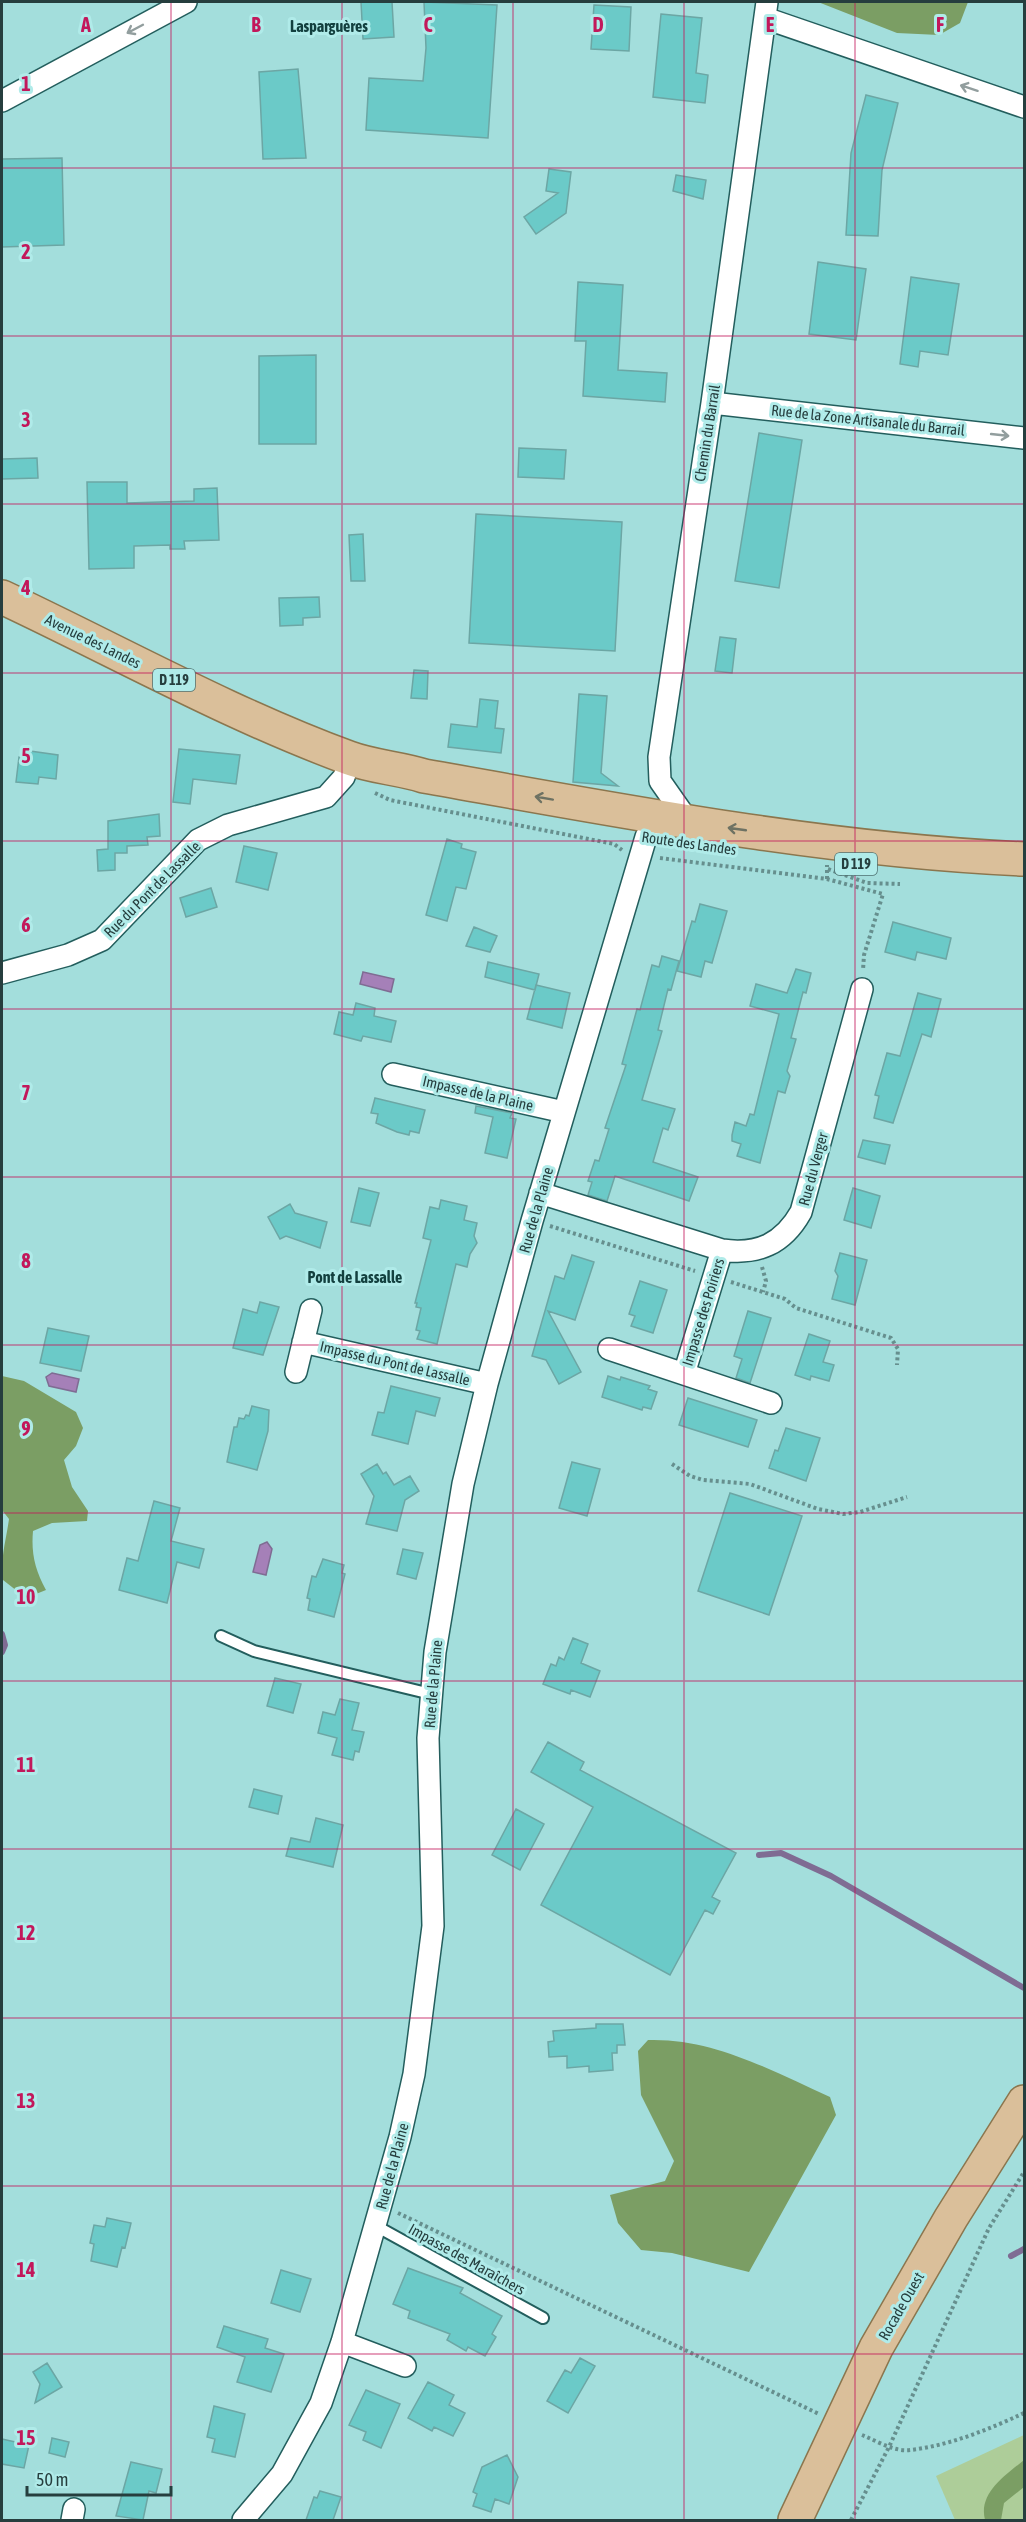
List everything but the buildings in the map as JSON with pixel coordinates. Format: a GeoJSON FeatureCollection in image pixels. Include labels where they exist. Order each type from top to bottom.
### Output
{"type":"FeatureCollection","features":[{"type":"Feature","properties":{"kind":"main road","name":"Avenue des Landes"},"geometry":{"type":"LineString","coordinates":[[2,597],[353,767]]}},
{"type":"Feature","properties":{"kind":"main road","name":"Route des Landes"},"geometry":{"type":"LineString","coordinates":[[353,767],[397,768],[424,776],[680,820],[930,855],[1024,859]]}},
{"type":"Feature","properties":{"kind":"main road","name":"Route des Landes"},"geometry":{"type":"LineString","coordinates":[[353,767],[404,790],[640,848],[846,863],[1024,871]]}},
{"type":"Feature","properties":{"kind":"main road","name":"Rocade Ouest"},"geometry":{"type":"LineString","coordinates":[[795,2520],[876,2348],[951,2218],[1024,2102]]}},
{"type":"Feature","properties":{"kind":"street"},"geometry":{"type":"LineString","coordinates":[[2,101],[186,2]]}},
{"type":"Feature","properties":{"kind":"street"},"geometry":{"type":"LineString","coordinates":[[766,10],[1024,107]]}},
{"type":"Feature","properties":{"kind":"street","name":"Chemin du Barrail"},"geometry":{"type":"LineString","coordinates":[[680,820],[681,811],[660,781],[659,757],[712,403],[766,10]]}},
{"type":"Feature","properties":{"kind":"street","name":"Rue de la Zone Artisanale du Barrail"},"geometry":{"type":"LineString","coordinates":[[712,403],[1024,438]]}},
{"type":"Feature","properties":{"kind":"street","name":"Rue du Pont de Lassalle"},"geometry":{"type":"LineString","coordinates":[[2,973],[68,955],[102,940],[198,840],[228,825],[326,797],[353,767]]}},
{"type":"Feature","properties":{"kind":"street"},"geometry":{"type":"LineString","coordinates":[[640,848],[680,820]]}},
{"type":"Feature","properties":{"kind":"street","name":"Rue de la Plaine"},"geometry":{"type":"LineString","coordinates":[[243,2520],[282,2475],[321,2403],[342,2342],[400,2137],[414,2074],[433,1926],[428,1738],[443,1598],[463,1485],[487,1384],[540,1193],[640,848]]}},
{"type":"Feature","properties":{"kind":"street","name":"Rue du Verger"},"geometry":{"type":"LineString","coordinates":[[540,1193],[722,1250],[756,1251],[776,1243],[791,1230],[801,1212],[862,989]]}},
{"type":"Feature","properties":{"kind":"street","name":"Impasse de la Plaine"},"geometry":{"type":"LineString","coordinates":[[393,1074],[564,1113]]}},
{"type":"Feature","properties":{"kind":"street","name":"Impasse des Poiriers"},"geometry":{"type":"LineString","coordinates":[[684,1374],[722,1250]]}},
{"type":"Feature","properties":{"kind":"street","name":"Impasse du Pont de Lassalle"},"geometry":{"type":"LineString","coordinates":[[297,1372],[311,1310]]}},
{"type":"Feature","properties":{"kind":"street","name":"Impasse du Pont de Lassalle"},"geometry":{"type":"LineString","coordinates":[[303,1342],[487,1384]]}},
{"type":"Feature","properties":{"kind":"street","name":"Impasse des Poiriers"},"geometry":{"type":"LineString","coordinates":[[609,1349],[771,1403]]}},
{"type":"Feature","properties":{"kind":"street"},"geometry":{"type":"LineString","coordinates":[[342,2342],[405,2366]]}},
{"type":"Feature","properties":{"kind":"lane"},"geometry":{"type":"LineString","coordinates":[[221,1636],[254,1651],[431,1694]]}},
{"type":"Feature","properties":{"kind":"lane","name":"Impasse des Maraîchers"},"geometry":{"type":"LineString","coordinates":[[376,2226],[543,2318]]}},
{"type":"Feature","properties":{"kind":"path"},"geometry":{"type":"LineString","coordinates":[[353,767],[390,800],[614,844],[826,879],[883,894]]}},
{"type":"Feature","properties":{"kind":"path"},"geometry":{"type":"LineString","coordinates":[[828,869],[855,880],[900,884]]}},
{"type":"Feature","properties":{"kind":"path"},"geometry":{"type":"LineString","coordinates":[[862,989],[864,955],[885,884]]}},
{"type":"Feature","properties":{"kind":"path"},"geometry":{"type":"LineString","coordinates":[[756,1251],[765,1275],[763,1292]]}},
{"type":"Feature","properties":{"kind":"path"},"geometry":{"type":"LineString","coordinates":[[672,1464],[690,1476],[703,1480],[750,1485],[818,1509],[843,1514],[860,1512],[907,1497]]}},
{"type":"Feature","properties":{"kind":"path"},"geometry":{"type":"LineString","coordinates":[[850,2520],[889,2447],[990,2228],[1024,2172]]}},
{"type":"Feature","properties":{"kind":"path"},"geometry":{"type":"LineString","coordinates":[[381,2205],[754,2380],[820,2415]]}},
{"type":"Feature","properties":{"kind":"path"},"geometry":{"type":"LineString","coordinates":[[856,2432],[889,2447],[909,2450],[945,2443],[1024,2413]]}},
{"type":"Feature","properties":{"kind":"green space"},"geometry":{"type":"Polygon","coordinates":[[[818,2],[968,2],[960,23],[939,35],[897,33],[818,2]]]}},
{"type":"Feature","properties":{"kind":"green space"},"geometry":{"type":"Polygon","coordinates":[[[2,1376],[24,1381],[76,1412],[83,1428],[76,1446],[64,1460],[72,1487],[88,1511],[87,1521],[52,1523],[33,1531],[35,1561],[46,1590],[26,1598],[3,1580],[2,1572],[9,1519],[2,1510],[2,1376]]]}},
{"type":"Feature","properties":{"kind":"green space"},"geometry":{"type":"Polygon","coordinates":[[[648,2040],[696,2044],[719,2050],[764,2067],[830,2097],[836,2115],[749,2272],[672,2253],[641,2250],[618,2223],[610,2195],[665,2181],[674,2161],[641,2095],[638,2051],[648,2040]]]}},
{"type":"Feature","properties":{"kind":"green space"},"geometry":{"type":"Polygon","coordinates":[[[1024,2435],[1024,2520],[955,2520],[936,2476],[1024,2435]]]}},
{"type":"Feature","properties":{"kind":"green space"},"geometry":{"type":"Polygon","coordinates":[[[1024,2460],[1024,2487],[1004,2503],[1001,2520],[985,2520],[984,2510],[990,2493],[1002,2478],[1024,2460]]]}},
{"type":"Feature","properties":{"kind":"shaded area"},"geometry":{"type":"Polygon","coordinates":[[[363,972],[394,979],[391,992],[360,984],[363,972]]]}},
{"type":"Feature","properties":{"kind":"shaded area"},"geometry":{"type":"Polygon","coordinates":[[[52,1373],[79,1379],[76,1392],[49,1386],[46,1377],[52,1373]]]}},
{"type":"Feature","properties":{"kind":"shaded area"},"geometry":{"type":"Polygon","coordinates":[[[267,1542],[272,1549],[266,1575],[253,1572],[260,1545],[267,1542]]]}},
{"type":"Feature","properties":{"kind":"waterway"},"geometry":{"type":"LineString","coordinates":[[2,1634],[5,1645],[2,1652]]}},
{"type":"Feature","properties":{"kind":"waterway"},"geometry":{"type":"LineString","coordinates":[[759,1855],[781,1853],[831,1876],[1024,1988]]}},
{"type":"Feature","properties":{"kind":"waterway"},"geometry":{"type":"LineString","coordinates":[[1011,2256],[1024,2249]]}},
{"type":"Feature","properties":{"kind":"district","name":"Lasparguères"},"geometry":{"type":"Point","coordinates":[329,26]}},
{"type":"Feature","properties":{"kind":"district","name":"Pont de Lassalle"},"geometry":{"type":"Point","coordinates":[355,1277]}}]}
